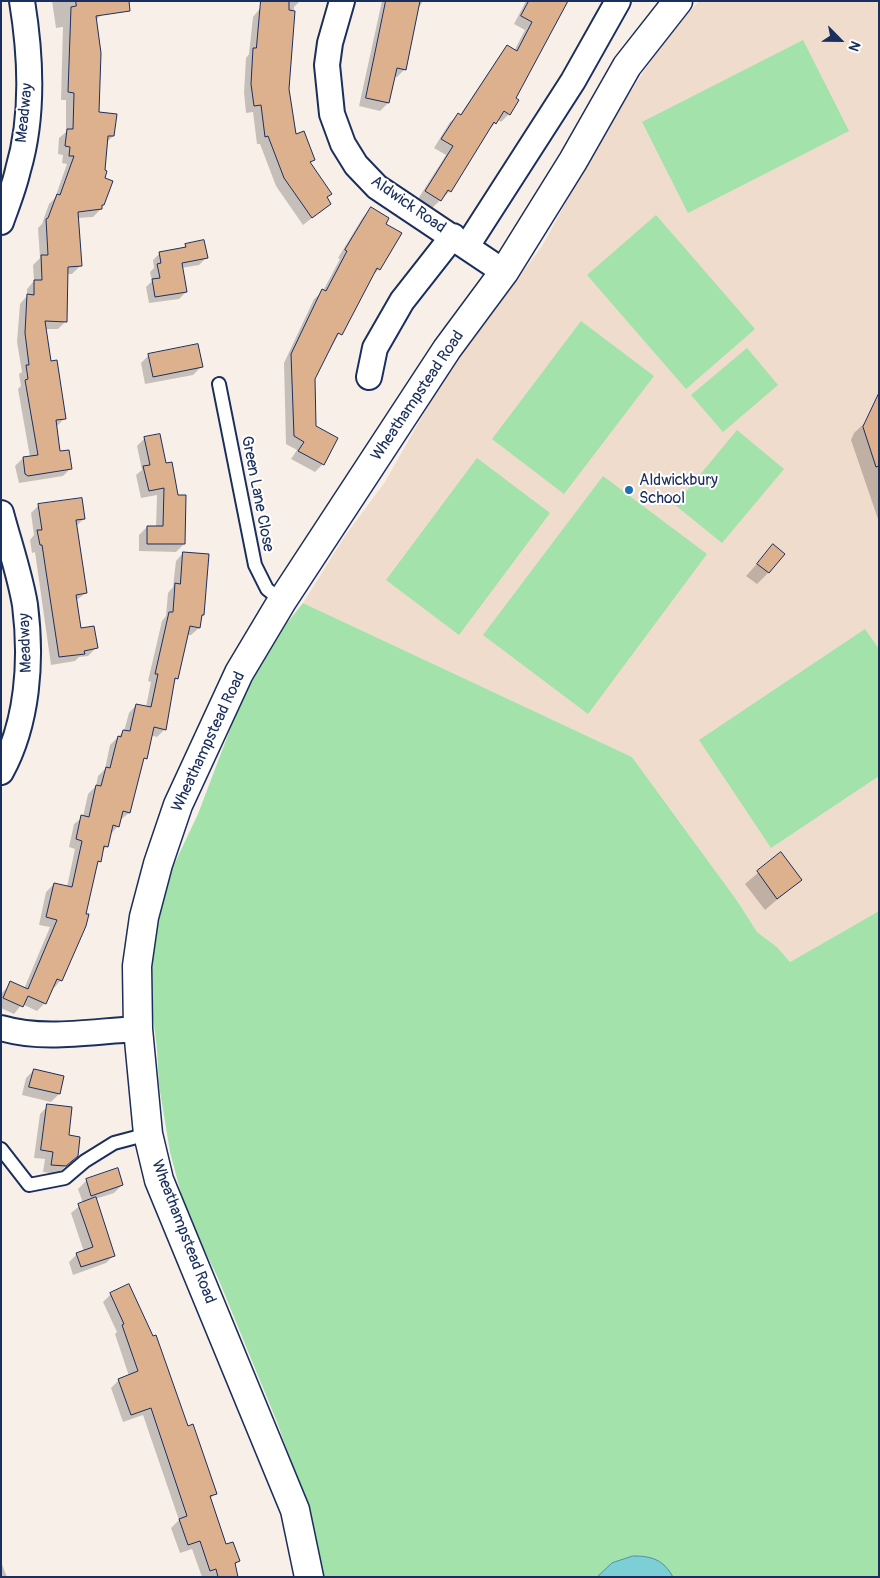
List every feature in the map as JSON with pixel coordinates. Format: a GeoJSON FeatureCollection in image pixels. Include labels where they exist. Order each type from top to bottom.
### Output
{"type":"FeatureCollection","features":[{"type":"Feature","properties":{"kind":"street","name":"Meadway"},"geometry":{"type":"LineString","coordinates":[[1,221],[19,169],[27,118],[29,79],[28,37],[22,1]]}},
{"type":"Feature","properties":{"kind":"street","name":"Aldwick Road"},"geometry":{"type":"LineString","coordinates":[[342,1],[330,43],[327,65],[332,114],[343,144],[356,165],[377,187],[504,272]]}},
{"type":"Feature","properties":{"kind":"street"},"geometry":{"type":"LineString","coordinates":[[369,377],[375,348],[402,301],[460,241],[573,81],[618,1]]}},
{"type":"Feature","properties":{"kind":"street","name":"Wheathampstead Road"},"geometry":{"type":"LineString","coordinates":[[309,1577],[295,1510],[159,1180],[148,1134],[138,1029],[137,966],[144,917],[158,864],[178,805],[239,674],[282,601],[447,350],[504,272],[573,161],[627,66],[678,1]]}},
{"type":"Feature","properties":{"kind":"street","name":"Meadway"},"geometry":{"type":"LineString","coordinates":[[1,513],[25,604],[28,648],[26,689],[17,732],[1,772]]}},
{"type":"Feature","properties":{"kind":"street"},"geometry":{"type":"LineString","coordinates":[[1,1028],[17,1033],[42,1035],[138,1029]]}},
{"type":"Feature","properties":{"kind":"lane","name":"Green Lane Close"},"geometry":{"type":"LineString","coordinates":[[219,384],[255,565],[267,589],[282,601]]}},
{"type":"Feature","properties":{"kind":"lane"},"geometry":{"type":"LineString","coordinates":[[1,1149],[30,1185],[65,1178],[85,1161],[114,1143],[148,1134]]}},
{"type":"Feature","properties":{"kind":"shaded area","name":"Aldwickbury School"},"geometry":{"type":"Polygon","coordinates":[[[699,1],[879,1],[879,911],[790,962],[777,947],[757,932],[738,902],[632,757],[303,603],[345,536],[385,482],[441,383],[542,246],[606,129],[665,39],[699,1]]]}},
{"type":"Feature","properties":{"kind":"green space"},"geometry":{"type":"Polygon","coordinates":[[[803,40],[849,131],[688,213],[642,122],[803,40]]]}},
{"type":"Feature","properties":{"kind":"green space"},"geometry":{"type":"Polygon","coordinates":[[[656,215],[755,329],[686,389],[587,275],[656,215]]]}},
{"type":"Feature","properties":{"kind":"green space"},"geometry":{"type":"Polygon","coordinates":[[[581,321],[654,376],[564,494],[492,439],[581,321]]]}},
{"type":"Feature","properties":{"kind":"green space"},"geometry":{"type":"Polygon","coordinates":[[[747,348],[778,385],[723,432],[691,395],[747,348]]]}},
{"type":"Feature","properties":{"kind":"green space"},"geometry":{"type":"Polygon","coordinates":[[[737,430],[784,469],[722,543],[675,505],[737,430]]]}},
{"type":"Feature","properties":{"kind":"green space"},"geometry":{"type":"Polygon","coordinates":[[[477,458],[550,513],[459,635],[386,580],[477,458]]]}},
{"type":"Feature","properties":{"kind":"green space"},"geometry":{"type":"Polygon","coordinates":[[[603,476],[707,554],[588,714],[483,635],[603,476]]]}},
{"type":"Feature","properties":{"kind":"green space"},"geometry":{"type":"Polygon","coordinates":[[[303,603],[632,757],[738,902],[757,932],[777,947],[790,962],[879,911],[879,1577],[324,1577],[306,1503],[277,1422],[218,1278],[186,1212],[170,1152],[159,1085],[152,1009],[151,965],[155,925],[164,886],[198,814],[242,698],[287,623],[303,603]]]}},
{"type":"Feature","properties":{"kind":"green space"},"geometry":{"type":"Polygon","coordinates":[[[865,629],[879,649],[879,776],[771,848],[699,740],[865,629]]]}},
{"type":"Feature","properties":{"kind":"water"},"geometry":{"type":"Polygon","coordinates":[[[633,1556],[651,1558],[661,1562],[673,1577],[597,1577],[612,1563],[633,1556]]]}},
{"type":"Feature","properties":{"kind":"building"},"geometry":{"type":"Polygon","coordinates":[[[76,1],[129,1],[130,11],[96,16],[101,53],[99,112],[117,114],[114,136],[108,136],[105,170],[107,171],[105,178],[113,181],[102,209],[78,212],[82,266],[68,267],[67,322],[45,321],[51,361],[57,360],[66,419],[56,420],[60,451],[69,450],[72,469],[28,476],[25,474],[23,457],[38,455],[25,380],[28,379],[26,365],[29,365],[25,333],[27,294],[34,295],[34,280],[42,280],[41,255],[48,255],[46,219],[57,194],[60,195],[74,156],[69,156],[70,147],[65,146],[67,129],[73,129],[74,93],[68,92],[71,7],[76,6],[76,1]]]}},
{"type":"Feature","properties":{"kind":"building"},"geometry":{"type":"Polygon","coordinates":[[[261,1],[289,1],[289,10],[295,11],[289,89],[296,134],[304,131],[315,160],[310,162],[332,194],[327,197],[331,204],[312,218],[284,178],[268,136],[265,137],[261,105],[254,106],[251,84],[253,48],[256,48],[261,1]]]}},
{"type":"Feature","properties":{"kind":"building"},"geometry":{"type":"Polygon","coordinates":[[[386,1],[420,1],[406,70],[397,68],[389,103],[366,98],[386,1]]]}},
{"type":"Feature","properties":{"kind":"building"},"geometry":{"type":"Polygon","coordinates":[[[529,1],[568,1],[516,98],[519,100],[510,115],[504,111],[496,124],[494,122],[451,192],[448,190],[441,201],[425,191],[453,146],[441,139],[458,113],[461,115],[507,45],[517,51],[532,22],[521,16],[529,1]]]}},
{"type":"Feature","properties":{"kind":"building"},"geometry":{"type":"Polygon","coordinates":[[[371,207],[389,218],[386,224],[402,233],[380,270],[377,268],[342,335],[338,333],[315,379],[316,426],[338,438],[324,465],[298,451],[304,442],[294,436],[291,354],[322,289],[326,291],[347,251],[345,250],[371,207]]]}},
{"type":"Feature","properties":{"kind":"building"},"geometry":{"type":"Polygon","coordinates":[[[204,240],[208,258],[182,263],[187,292],[155,297],[152,279],[160,278],[157,264],[161,263],[159,252],[186,247],[185,244],[204,240]]]}},
{"type":"Feature","properties":{"kind":"building"},"geometry":{"type":"Polygon","coordinates":[[[198,344],[203,367],[153,377],[148,354],[198,344]]]}},
{"type":"Feature","properties":{"kind":"building"},"geometry":{"type":"Polygon","coordinates":[[[879,393],[879,466],[876,467],[863,427],[879,393]]]}},
{"type":"Feature","properties":{"kind":"building"},"geometry":{"type":"Polygon","coordinates":[[[160,434],[166,463],[172,462],[178,495],[186,495],[185,544],[147,544],[147,526],[163,526],[164,488],[149,491],[143,466],[150,465],[144,437],[160,434]]]}},
{"type":"Feature","properties":{"kind":"building"},"geometry":{"type":"Polygon","coordinates":[[[82,498],[85,519],[76,520],[87,593],[76,595],[81,628],[94,626],[98,648],[84,651],[85,654],[59,657],[42,545],[40,545],[37,530],[42,530],[38,504],[82,498]]]}},
{"type":"Feature","properties":{"kind":"building"},"geometry":{"type":"Polygon","coordinates":[[[773,544],[785,554],[769,573],[757,564],[773,544]]]}},
{"type":"Feature","properties":{"kind":"building"},"geometry":{"type":"Polygon","coordinates":[[[183,552],[209,554],[204,615],[202,615],[200,628],[190,626],[178,679],[175,678],[166,730],[154,727],[147,759],[144,758],[130,813],[123,811],[119,827],[113,825],[108,847],[104,846],[101,862],[98,861],[86,914],[89,914],[86,926],[62,981],[57,979],[46,1004],[28,996],[23,1007],[3,998],[10,981],[28,989],[57,920],[46,917],[54,883],[72,887],[82,841],[76,839],[81,815],[89,817],[96,785],[101,786],[106,767],[110,768],[118,736],[121,737],[123,730],[130,731],[136,704],[151,707],[158,674],[155,674],[169,612],[173,612],[175,583],[180,584],[183,552]]]}},
{"type":"Feature","properties":{"kind":"building"},"geometry":{"type":"Polygon","coordinates":[[[781,852],[802,880],[777,899],[757,871],[781,852]]]}},
{"type":"Feature","properties":{"kind":"building"},"geometry":{"type":"Polygon","coordinates":[[[34,1069],[64,1076],[60,1094],[29,1087],[34,1069]]]}},
{"type":"Feature","properties":{"kind":"building"},"geometry":{"type":"Polygon","coordinates":[[[47,1104],[72,1107],[69,1135],[80,1137],[78,1156],[66,1166],[51,1165],[53,1152],[41,1150],[47,1104]]]}},
{"type":"Feature","properties":{"kind":"building"},"geometry":{"type":"Polygon","coordinates":[[[118,1168],[123,1185],[91,1196],[86,1179],[118,1168]]]}},
{"type":"Feature","properties":{"kind":"building"},"geometry":{"type":"Polygon","coordinates":[[[96,1197],[115,1256],[81,1267],[76,1253],[93,1247],[78,1204],[96,1197]]]}},
{"type":"Feature","properties":{"kind":"building"},"geometry":{"type":"Polygon","coordinates":[[[129,1284],[153,1336],[156,1335],[188,1426],[193,1424],[217,1494],[210,1496],[226,1544],[233,1542],[240,1561],[235,1563],[238,1577],[218,1577],[216,1569],[210,1571],[200,1541],[188,1545],[179,1519],[187,1516],[151,1408],[131,1415],[118,1379],[138,1371],[122,1325],[124,1324],[110,1293],[129,1284]]]}},
{"type":"Feature","properties":{"kind":"place","name":"Aldwickbury School"},"geometry":{"type":"Point","coordinates":[629,490]}}]}
